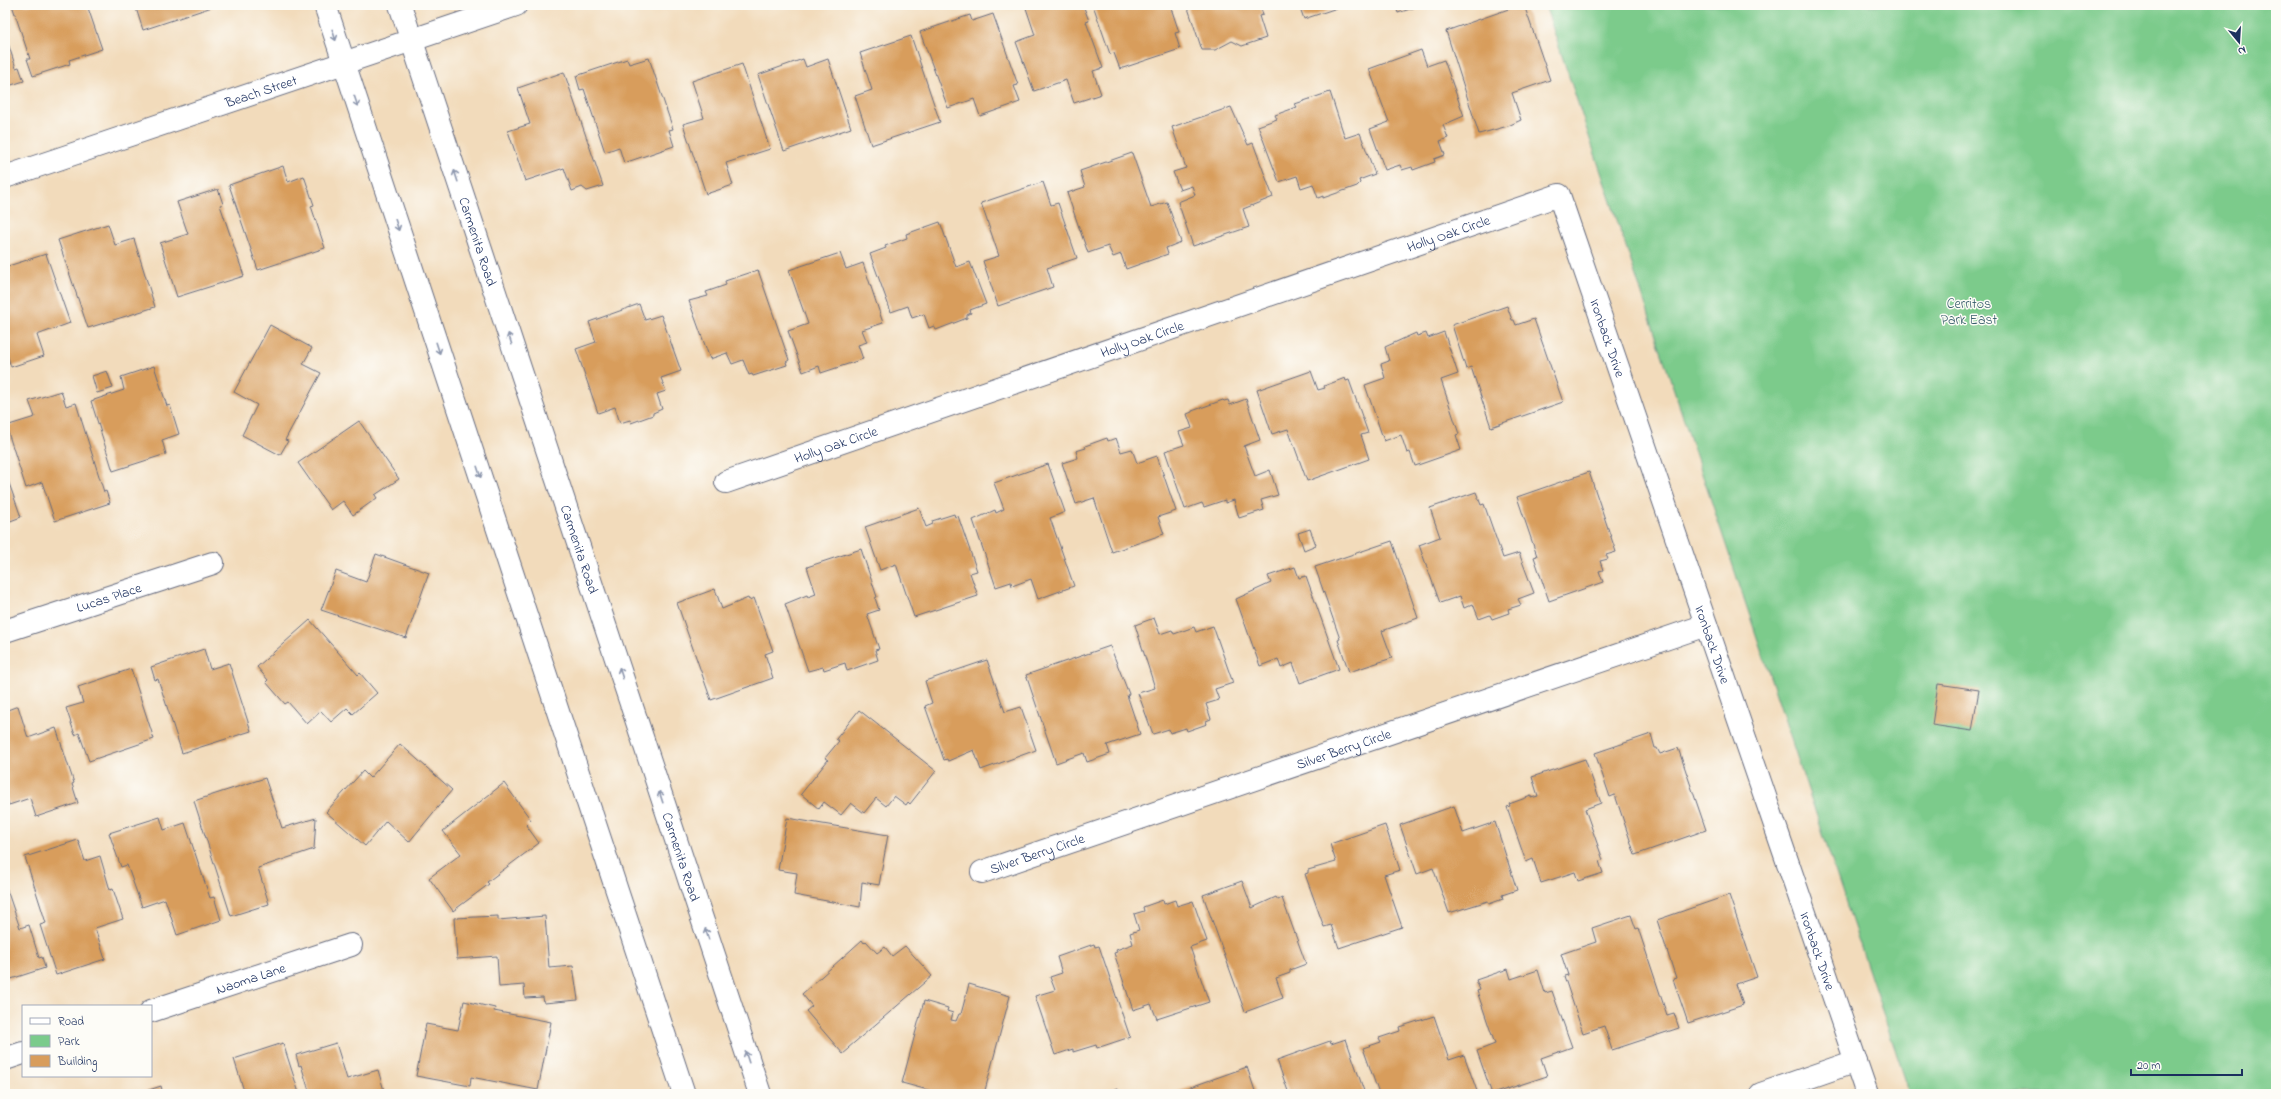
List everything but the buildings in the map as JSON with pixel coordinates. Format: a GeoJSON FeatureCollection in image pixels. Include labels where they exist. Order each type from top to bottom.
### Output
{"type":"FeatureCollection","features":[{"type":"Feature","properties":{"kind":"street"},"geometry":{"type":"LineString","coordinates":[[325,5],[684,1094]]}},
{"type":"Feature","properties":{"kind":"street","name":"Carmenita Road"},"geometry":{"type":"LineString","coordinates":[[400,5],[760,1094]]}},
{"type":"Feature","properties":{"kind":"street","name":"Beach Street"},"geometry":{"type":"LineString","coordinates":[[5,177],[516,5]]}},
{"type":"Feature","properties":{"kind":"street","name":"Holly Oak Circle"},"geometry":{"type":"LineString","coordinates":[[726,482],[1559,195]]}},
{"type":"Feature","properties":{"kind":"street","name":"Ironback Drive"},"geometry":{"type":"LineString","coordinates":[[1559,195],[1867,1094]]}},
{"type":"Feature","properties":{"kind":"street","name":"Lucas Place"},"geometry":{"type":"LineString","coordinates":[[5,631],[213,563]]}},
{"type":"Feature","properties":{"kind":"street","name":"Silver Berry Circle"},"geometry":{"type":"LineString","coordinates":[[982,872],[1706,625]]}},
{"type":"Feature","properties":{"kind":"street","name":"Naoma Lane"},"geometry":{"type":"LineString","coordinates":[[152,1011],[350,945]]}},
{"type":"Feature","properties":{"kind":"street"},"geometry":{"type":"LineString","coordinates":[[5,1059],[22,1053]]}},
{"type":"Feature","properties":{"kind":"street"},"geometry":{"type":"LineString","coordinates":[[1761,1094],[1856,1061]]}},
{"type":"Feature","properties":{"kind":"green space","name":"Cerritos Park East"},"geometry":{"type":"Polygon","coordinates":[[[1545,5],[2276,5],[2276,1094],[1910,1094],[1545,5]]]}}]}
